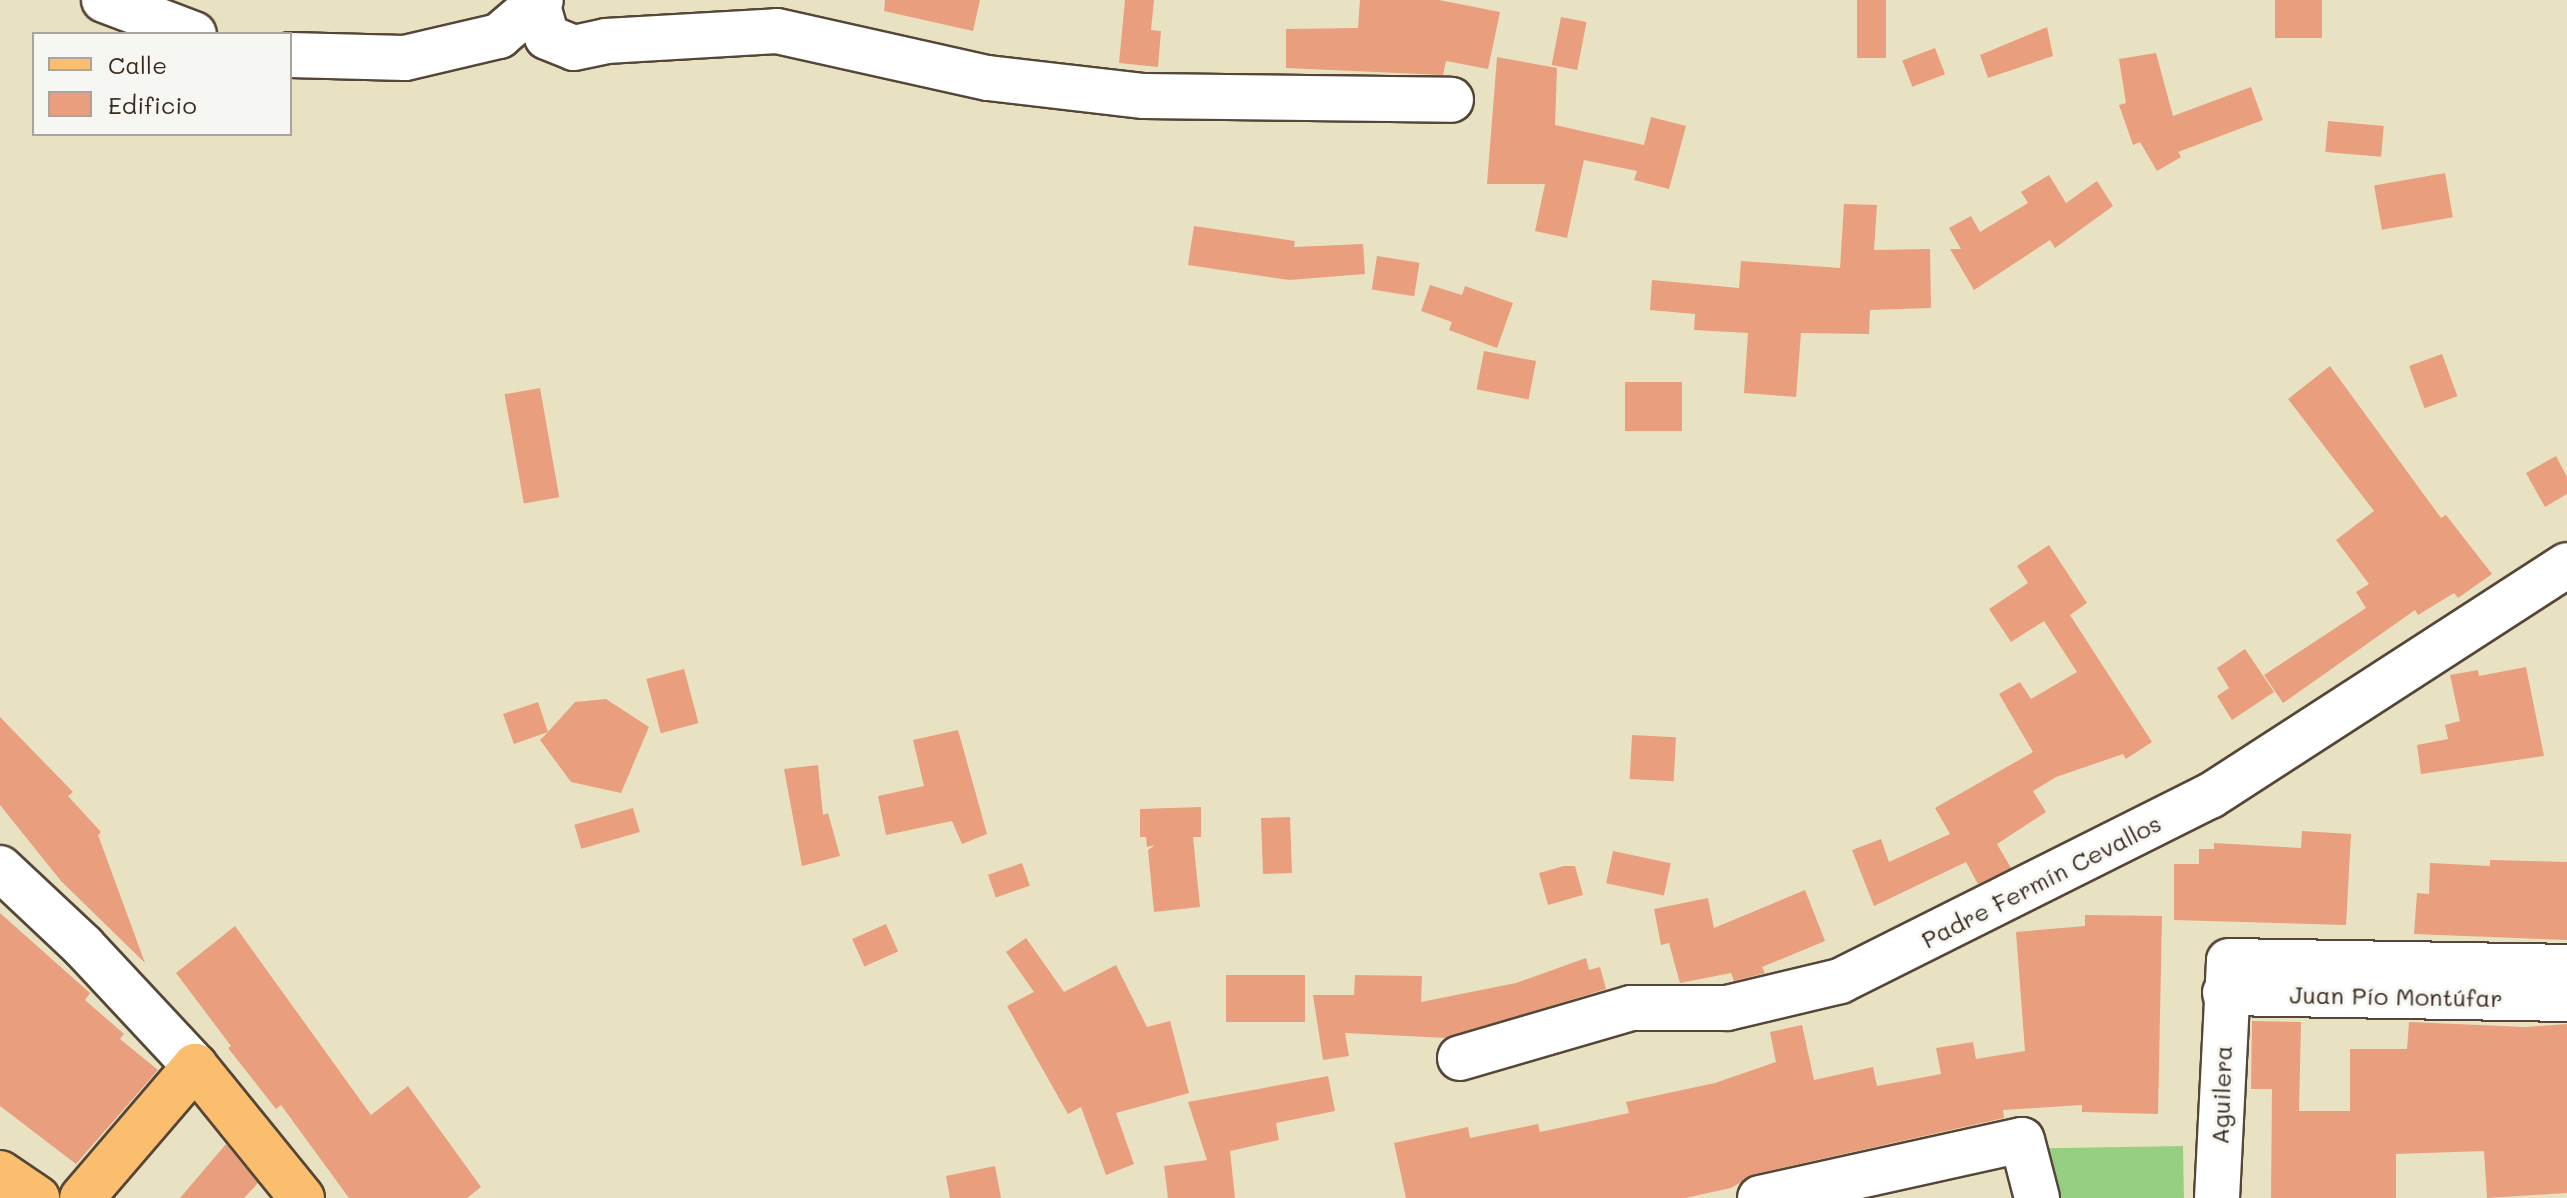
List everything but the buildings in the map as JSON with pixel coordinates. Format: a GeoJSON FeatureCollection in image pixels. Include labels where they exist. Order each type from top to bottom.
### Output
{"type":"FeatureCollection","features":[{"type":"Feature","properties":{"kind":"main road"},"geometry":{"type":"LineString","coordinates":[[82,1198],[195,1066],[302,1198]]}},
{"type":"Feature","properties":{"kind":"main road"},"geometry":{"type":"LineString","coordinates":[[0,1173],[37,1198]]}},
{"type":"Feature","properties":{"kind":"street"},"geometry":{"type":"LineString","coordinates":[[104,0],[189,32]]}},
{"type":"Feature","properties":{"kind":"street"},"geometry":{"type":"LineString","coordinates":[[292,55],[405,58],[499,36],[540,3],[547,37],[574,48],[606,41],[777,31],[988,78],[1144,96],[1451,100]]}},
{"type":"Feature","properties":{"kind":"street","name":"Padre Fermín Cevallos"},"geometry":{"type":"LineString","coordinates":[[1460,1058],[1631,1008],[1727,1008],[1840,981],[2210,796],[2567,565]]}},
{"type":"Feature","properties":{"kind":"street"},"geometry":{"type":"LineString","coordinates":[[0,868],[83,946],[195,1066]]}},
{"type":"Feature","properties":{"kind":"street","name":"Juan Pío Montúfar"},"geometry":{"type":"LineString","coordinates":[[2227,977],[2567,967]]}},
{"type":"Feature","properties":{"kind":"street","name":"Juan Pío Montúfar"},"geometry":{"type":"LineString","coordinates":[[2227,977],[2567,999]]}},
{"type":"Feature","properties":{"kind":"street","name":"Aguilera"},"geometry":{"type":"LineString","coordinates":[[2217,1198],[2227,977]]}},
{"type":"Feature","properties":{"kind":"street"},"geometry":{"type":"LineString","coordinates":[[1760,1198],[2022,1140],[2037,1198]]}},
{"type":"Feature","properties":{"kind":"green space"},"geometry":{"type":"Polygon","coordinates":[[[2183,1146],[2184,1198],[2050,1198],[2049,1148],[2183,1146]]]}}]}
